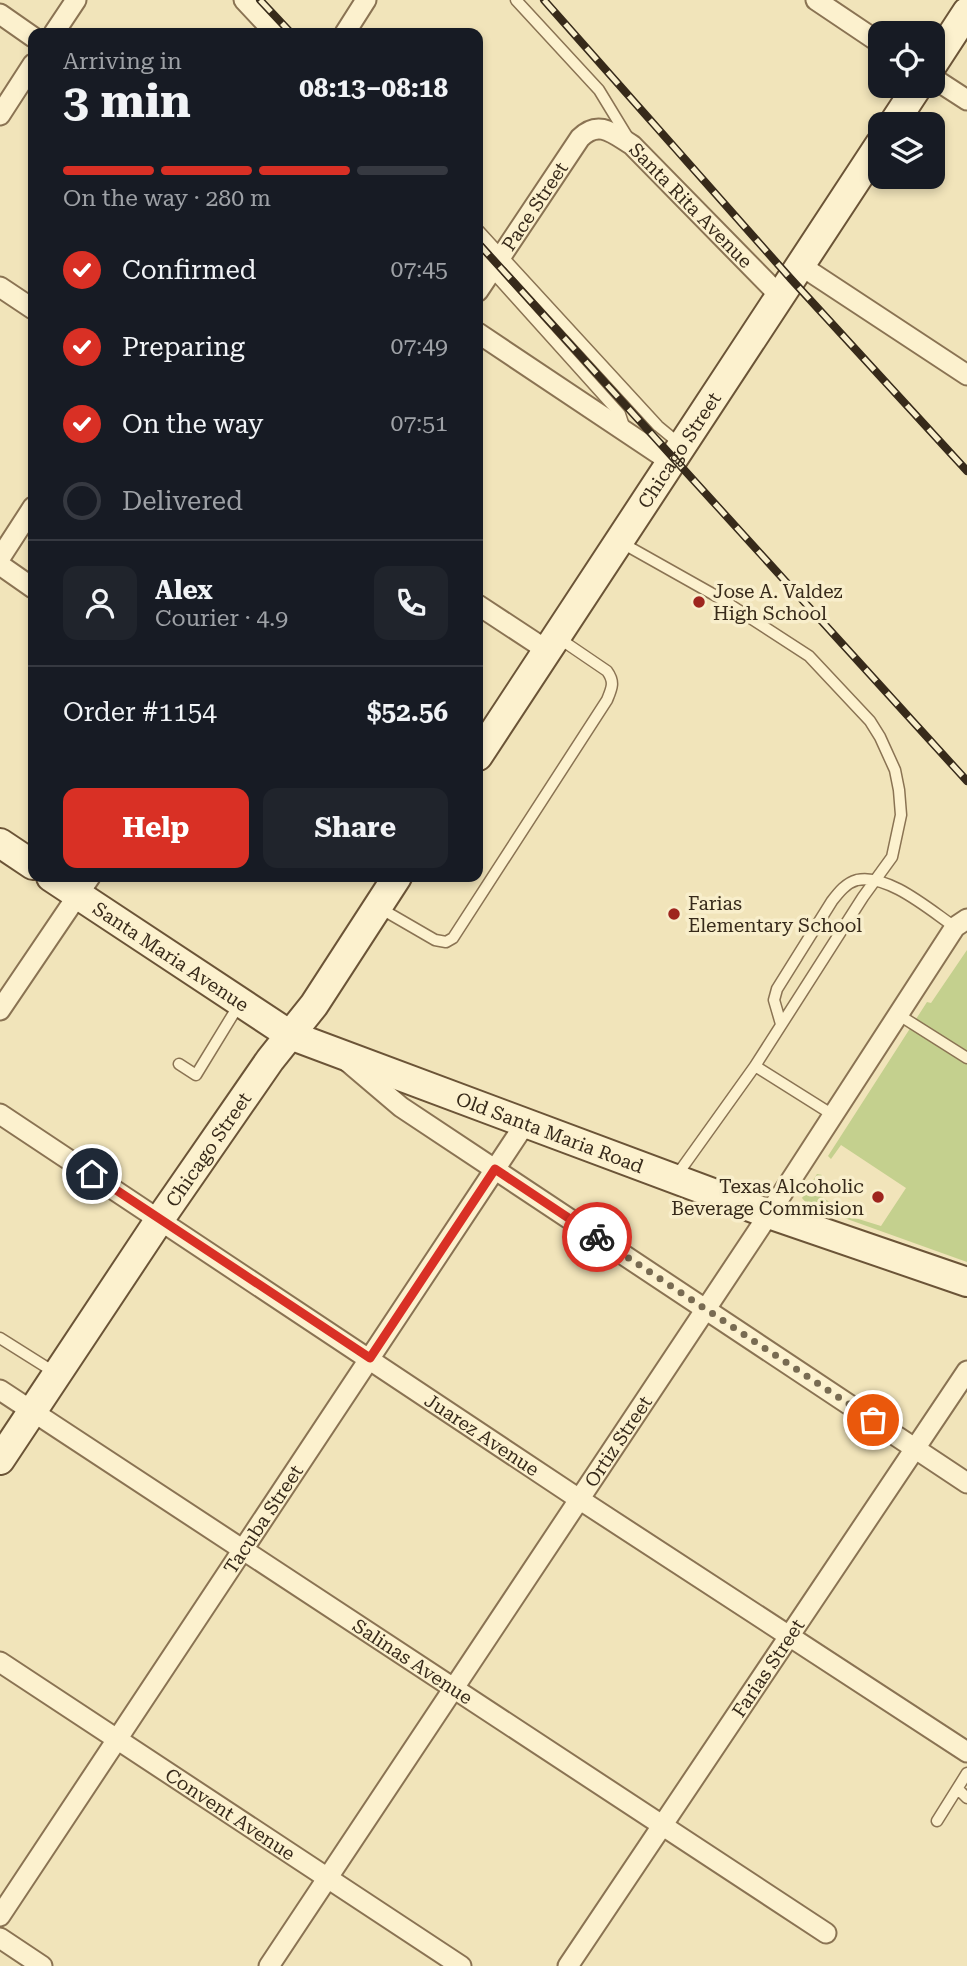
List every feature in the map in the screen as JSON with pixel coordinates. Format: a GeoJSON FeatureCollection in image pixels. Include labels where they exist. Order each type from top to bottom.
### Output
{"type":"FeatureCollection","features":[{"type":"Feature","properties":{"kind":"street"},"geometry":{"type":"LineString","coordinates":[[57,28],[76,0]]}},
{"type":"Feature","properties":{"kind":"street"},"geometry":{"type":"LineString","coordinates":[[244,0],[270,28]]}},
{"type":"Feature","properties":{"kind":"street"},"geometry":{"type":"LineString","coordinates":[[348,28],[366,0]]}},
{"type":"Feature","properties":{"kind":"street"},"geometry":{"type":"LineString","coordinates":[[816,0],[868,35]]}},
{"type":"Feature","properties":{"kind":"street"},"geometry":{"type":"LineString","coordinates":[[945,46],[967,12]]}},
{"type":"Feature","properties":{"kind":"street"},"geometry":{"type":"LineString","coordinates":[[0,14],[28,34]]}},
{"type":"Feature","properties":{"kind":"street"},"geometry":{"type":"LineString","coordinates":[[0,114],[28,72]]}},
{"type":"Feature","properties":{"kind":"street"},"geometry":{"type":"LineString","coordinates":[[945,86],[967,100]]}},
{"type":"Feature","properties":{"kind":"street","name":"Santa Rita Avenue"},"geometry":{"type":"LineString","coordinates":[[595,128],[610,131],[632,145],[780,296]]}},
{"type":"Feature","properties":{"kind":"street","name":"Pace Street"},"geometry":{"type":"LineString","coordinates":[[483,283],[580,138],[595,128]]}},
{"type":"Feature","properties":{"kind":"street","name":"Chicago Street"},"geometry":{"type":"LineString","coordinates":[[483,748],[868,162]]}},
{"type":"Feature","properties":{"kind":"street"},"geometry":{"type":"LineString","coordinates":[[800,265],[967,375]]}},
{"type":"Feature","properties":{"kind":"street"},"geometry":{"type":"LineString","coordinates":[[0,287],[28,306]]}},
{"type":"Feature","properties":{"kind":"street"},"geometry":{"type":"LineString","coordinates":[[483,336],[627,432],[676,454]]}},
{"type":"Feature","properties":{"kind":"street"},"geometry":{"type":"LineString","coordinates":[[0,558],[28,515]]}},
{"type":"Feature","properties":{"kind":"street"},"geometry":{"type":"LineString","coordinates":[[0,565],[28,585]]}},
{"type":"Feature","properties":{"kind":"street"},"geometry":{"type":"LineString","coordinates":[[483,608],[552,644]]}},
{"type":"Feature","properties":{"kind":"street"},"geometry":{"type":"LineString","coordinates":[[0,843],[28,862]]}},
{"type":"Feature","properties":{"kind":"street","name":"Chicago Street"},"geometry":{"type":"LineString","coordinates":[[0,1460],[270,1060],[314,1005],[394,882]]}},
{"type":"Feature","properties":{"kind":"street"},"geometry":{"type":"LineString","coordinates":[[0,1010],[84,886]]}},
{"type":"Feature","properties":{"kind":"street","name":"Santa Maria Avenue"},"geometry":{"type":"LineString","coordinates":[[84,886],[290,1035]]}},
{"type":"Feature","properties":{"kind":"street","name":"Ortiz Street"},"geometry":{"type":"LineString","coordinates":[[269,1966],[961,923]]}},
{"type":"Feature","properties":{"kind":"street","name":"Old Santa Maria Road"},"geometry":{"type":"LineString","coordinates":[[290,1035],[769,1214],[967,1282]]}},
{"type":"Feature","properties":{"kind":"street"},"geometry":{"type":"LineString","coordinates":[[337,1053],[401,1107],[967,1483]]}},
{"type":"Feature","properties":{"kind":"street","name":"Juarez Avenue"},"geometry":{"type":"LineString","coordinates":[[0,1114],[579,1499],[967,1752]]}},
{"type":"Feature","properties":{"kind":"street","name":"Tacuba Street"},"geometry":{"type":"LineString","coordinates":[[0,1916],[525,1124]]}},
{"type":"Feature","properties":{"kind":"street","name":"Farias Street"},"geometry":{"type":"LineString","coordinates":[[568,1966],[967,1371]]}},
{"type":"Feature","properties":{"kind":"street","name":"Salinas Avenue"},"geometry":{"type":"LineString","coordinates":[[0,1390],[826,1933]]}},
{"type":"Feature","properties":{"kind":"street","name":"Convent Avenue"},"geometry":{"type":"LineString","coordinates":[[0,1662],[461,1966]]}},
{"type":"Feature","properties":{"kind":"street"},"geometry":{"type":"LineString","coordinates":[[0,1938],[42,1966]]}},
{"type":"Feature","properties":{"kind":"lane"},"geometry":{"type":"LineString","coordinates":[[516,0],[599,90],[632,145]]}},
{"type":"Feature","properties":{"kind":"lane"},"geometry":{"type":"LineString","coordinates":[[483,239],[496,263],[620,414],[627,432]]}},
{"type":"Feature","properties":{"kind":"lane"},"geometry":{"type":"LineString","coordinates":[[483,258],[496,263],[658,426],[676,454]]}},
{"type":"Feature","properties":{"kind":"lane"},"geometry":{"type":"LineString","coordinates":[[619,541],[718,597],[809,656],[870,721],[880,737],[895,770],[901,815],[892,857],[863,897],[755,1066],[674,1179]]}},
{"type":"Feature","properties":{"kind":"lane"},"geometry":{"type":"LineString","coordinates":[[378,907],[435,940],[446,942],[453,938],[607,700],[613,686],[607,671],[552,644]]}},
{"type":"Feature","properties":{"kind":"lane"},"geometry":{"type":"LineString","coordinates":[[781,1024],[774,1000],[777,989],[843,887],[857,880],[877,879],[961,923]]}},
{"type":"Feature","properties":{"kind":"lane"},"geometry":{"type":"LineString","coordinates":[[179,1064],[196,1075],[241,1002]]}},
{"type":"Feature","properties":{"kind":"lane"},"geometry":{"type":"LineString","coordinates":[[899,1014],[967,1058]]}},
{"type":"Feature","properties":{"kind":"lane"},"geometry":{"type":"LineString","coordinates":[[755,1066],[833,1115]]}},
{"type":"Feature","properties":{"kind":"lane"},"geometry":{"type":"LineString","coordinates":[[0,1338],[57,1375]]}},
{"type":"Feature","properties":{"kind":"lane"},"geometry":{"type":"LineString","coordinates":[[937,1821],[967,1773]]}},
{"type":"Feature","properties":{"kind":"lane"},"geometry":{"type":"LineString","coordinates":[[958,1789],[967,1798]]}},
{"type":"Feature","properties":{"kind":"green space"},"geometry":{"type":"Polygon","coordinates":[[[967,950],[967,1262],[808,1205],[802,1198],[817,1174],[822,1175],[813,1191],[852,1217],[881,1226],[906,1188],[841,1145],[831,1159],[828,1156],[927,1002],[931,1003],[967,950]]]}},
{"type":"Feature","properties":{"kind":"railway"},"geometry":{"type":"LineString","coordinates":[[260,0],[286,28]]}},
{"type":"Feature","properties":{"kind":"railway"},"geometry":{"type":"LineString","coordinates":[[544,0],[791,279],[967,471]]}},
{"type":"Feature","properties":{"kind":"railway"},"geometry":{"type":"LineString","coordinates":[[483,249],[967,781]]}},
{"type":"Feature","properties":{"kind":"way so far"},"geometry":{"type":"LineString","coordinates":[[597,1237],[873,1420]]}},
{"type":"Feature","properties":{"kind":"place","name":"Jose A. Valdez High School"},"geometry":{"type":"Point","coordinates":[699,602]}},
{"type":"Feature","properties":{"kind":"place","name":"Farias Elementary School"},"geometry":{"type":"Point","coordinates":[674,914]}},
{"type":"Feature","properties":{"kind":"place","name":"Texas Alcoholic Beverage Commision"},"geometry":{"type":"Point","coordinates":[878,1197]}},
{"type":"Feature","properties":{"kind":"route"},"geometry":{"type":"LineString","coordinates":[[92,1174],[370,1358],[495,1169],[597,1237]]}}]}
